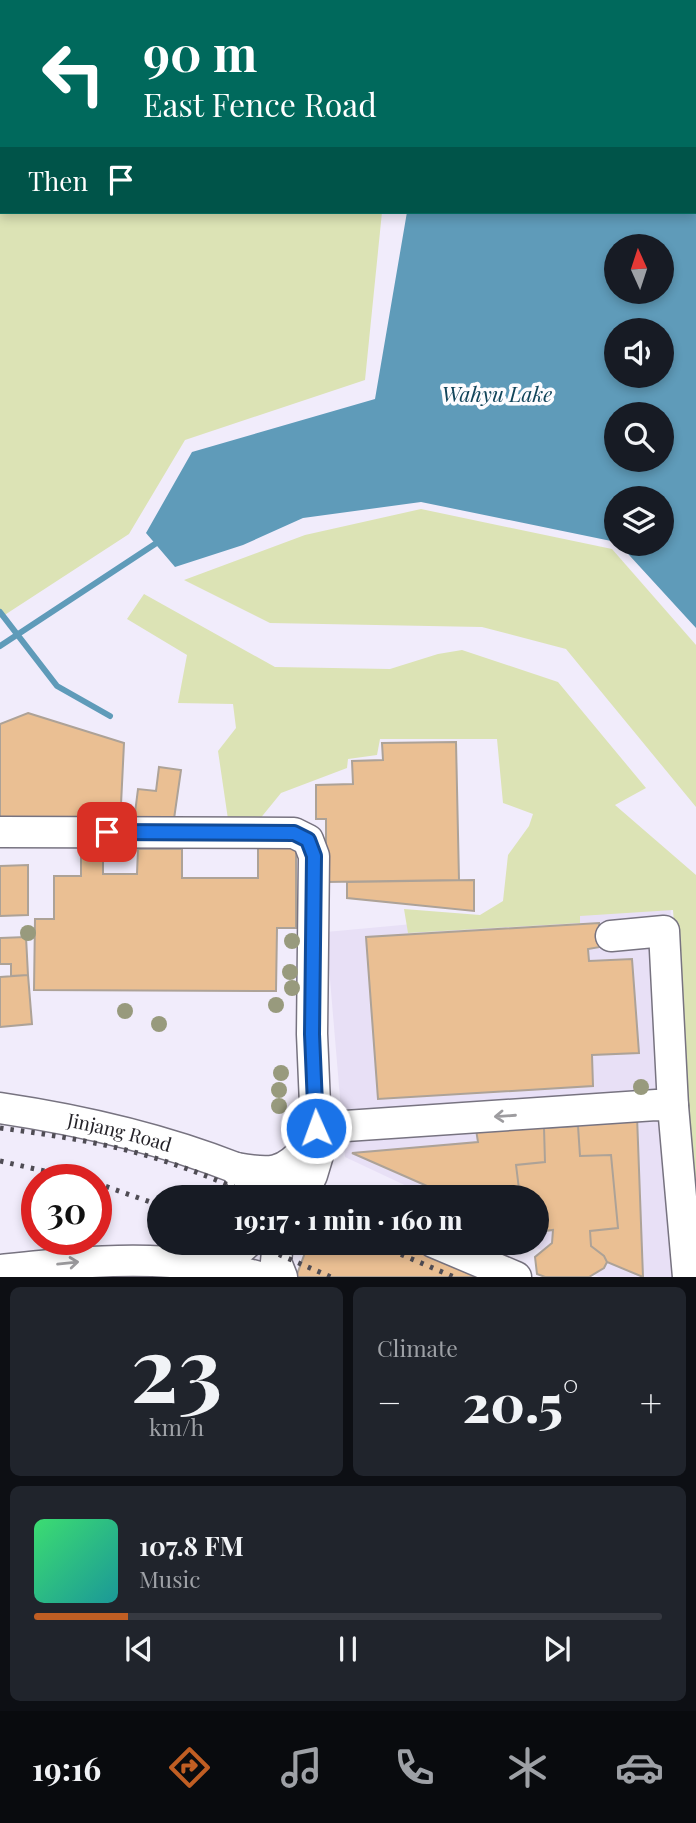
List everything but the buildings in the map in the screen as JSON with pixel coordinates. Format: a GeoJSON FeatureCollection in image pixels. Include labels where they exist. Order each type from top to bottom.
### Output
{"type":"FeatureCollection","features":[{"type":"Feature","properties":{"kind":"main road"},"geometry":{"type":"LineString","coordinates":[[0,1273],[23,1277]]}},
{"type":"Feature","properties":{"kind":"street"},"geometry":{"type":"LineString","coordinates":[[0,832],[294,833],[308,840],[314,856],[312,1137],[290,1185]]}},
{"type":"Feature","properties":{"kind":"street"},"geometry":{"type":"LineString","coordinates":[[611,936],[664,932],[666,1216]]}},
{"type":"Feature","properties":{"kind":"street"},"geometry":{"type":"LineString","coordinates":[[312,1137],[664,1105]]}},
{"type":"Feature","properties":{"kind":"street"},"geometry":{"type":"LineString","coordinates":[[664,1105],[688,1277]]}},
{"type":"Feature","properties":{"kind":"street","name":"Jinjang Road"},"geometry":{"type":"LineString","coordinates":[[0,1108],[114,1129],[188,1149],[236,1168],[258,1172],[278,1170],[294,1163],[312,1137]]}},
{"type":"Feature","properties":{"kind":"street"},"geometry":{"type":"LineString","coordinates":[[307,1185],[321,1145],[312,1137]]}},
{"type":"Feature","properties":{"kind":"street"},"geometry":{"type":"LineString","coordinates":[[236,1168],[245,1185]]}},
{"type":"Feature","properties":{"kind":"street"},"geometry":{"type":"LineString","coordinates":[[208,1265],[231,1255]]}},
{"type":"Feature","properties":{"kind":"street"},"geometry":{"type":"LineString","coordinates":[[277,1255],[276,1262],[282,1277]]}},
{"type":"Feature","properties":{"kind":"street"},"geometry":{"type":"LineString","coordinates":[[464,1255],[516,1277]]}},
{"type":"Feature","properties":{"kind":"street"},"geometry":{"type":"LineString","coordinates":[[0,1273],[106,1260],[164,1260],[208,1265],[259,1277]]}},
{"type":"Feature","properties":{"kind":"shaded area"},"geometry":{"type":"Polygon","coordinates":[[[670,900],[692,1277],[599,1277],[549,1254],[549,1185],[404,1185],[345,1157],[326,932],[670,900]]]}},
{"type":"Feature","properties":{"kind":"green space"},"geometry":{"type":"Polygon","coordinates":[[[0,214],[382,214],[365,380],[185,440],[129,534],[0,618],[0,214]]]}},
{"type":"Feature","properties":{"kind":"green space"},"geometry":{"type":"Polygon","coordinates":[[[421,509],[604,547],[604,556],[618,556],[696,645],[696,807],[566,649],[482,627],[270,623],[184,580],[305,535],[421,509]]]}},
{"type":"Feature","properties":{"kind":"green space"},"geometry":{"type":"Polygon","coordinates":[[[144,594],[275,667],[390,669],[438,654],[462,650],[558,682],[646,788],[615,805],[696,875],[696,1199],[673,910],[580,916],[580,923],[408,933],[404,909],[480,915],[503,901],[508,855],[529,826],[533,814],[503,803],[497,739],[380,739],[377,755],[348,759],[347,768],[281,793],[259,820],[229,826],[218,751],[236,728],[233,704],[178,703],[187,655],[127,619],[144,594]]]}},
{"type":"Feature","properties":{"kind":"water","name":"Wahyu Lake"},"geometry":{"type":"Polygon","coordinates":[[[407,214],[696,214],[696,628],[630,556],[674,556],[674,486],[604,486],[604,540],[421,502],[303,518],[243,545],[175,567],[146,533],[192,452],[375,399],[407,214]]]}},
{"type":"Feature","properties":{"kind":"waterway"},"geometry":{"type":"LineString","coordinates":[[0,646],[155,544]]}},
{"type":"Feature","properties":{"kind":"waterway"},"geometry":{"type":"LineString","coordinates":[[0,612],[57,686],[110,716]]}},
{"type":"Feature","properties":{"kind":"railway"},"geometry":{"type":"LineString","coordinates":[[0,1128],[135,1152],[228,1185]]}},
{"type":"Feature","properties":{"kind":"railway"},"geometry":{"type":"LineString","coordinates":[[0,1161],[21,1166]]}},
{"type":"Feature","properties":{"kind":"railway"},"geometry":{"type":"LineString","coordinates":[[112,1189],[147,1201]]}},
{"type":"Feature","properties":{"kind":"railway"},"geometry":{"type":"LineString","coordinates":[[280,1255],[331,1277]]}},
{"type":"Feature","properties":{"kind":"railway"},"geometry":{"type":"LineString","coordinates":[[402,1255],[454,1277]]}},
{"type":"Feature","properties":{"kind":"route"},"geometry":{"type":"LineString","coordinates":[[107,832],[294,833],[308,840],[314,856],[312,1034],[316,1128]]}}]}
